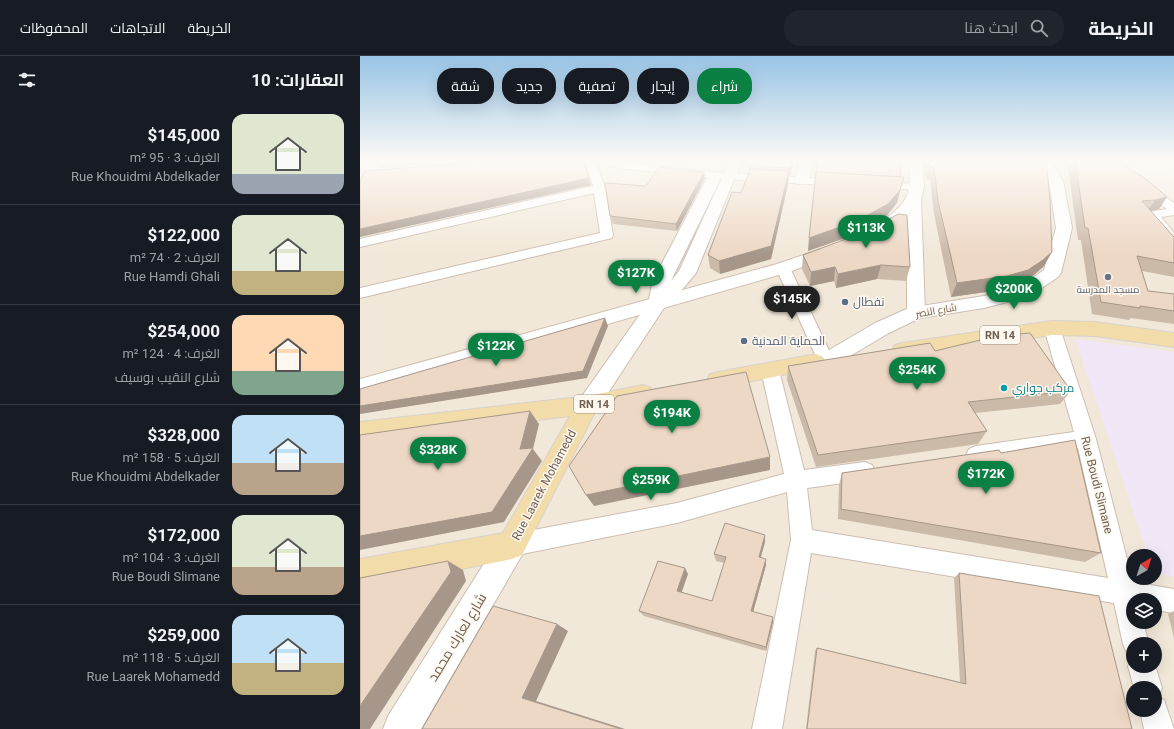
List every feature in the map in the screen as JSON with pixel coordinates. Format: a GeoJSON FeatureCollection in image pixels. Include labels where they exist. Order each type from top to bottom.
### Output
{"type":"FeatureCollection","features":[{"type":"Feature","properties":{"kind":"main road","name":"RN 14"},"geometry":{"type":"LineString","coordinates":[[702,383],[826,361],[1052,328],[1095,329],[1174,340]]}},
{"type":"Feature","properties":{"kind":"main road","name":"RN 14"},"geometry":{"type":"LineString","coordinates":[[360,432],[588,405],[664,390]]}},
{"type":"Feature","properties":{"kind":"main road","name":"Rue Laarek Mohamedd"},"geometry":{"type":"LineString","coordinates":[[512,545],[588,405]]}},
{"type":"Feature","properties":{"kind":"main road"},"geometry":{"type":"LineString","coordinates":[[360,574],[512,545]]}},
{"type":"Feature","properties":{"kind":"street"},"geometry":{"type":"LineString","coordinates":[[360,243],[584,191]]}},
{"type":"Feature","properties":{"kind":"street"},"geometry":{"type":"LineString","coordinates":[[360,293],[607,235],[600,191]]}},
{"type":"Feature","properties":{"kind":"street"},"geometry":{"type":"LineString","coordinates":[[588,405],[657,304],[676,287],[687,273],[716,191]]}},
{"type":"Feature","properties":{"kind":"street"},"geometry":{"type":"LineString","coordinates":[[902,191],[916,194]]}},
{"type":"Feature","properties":{"kind":"street","name":"شارع النصر"},"geometry":{"type":"LineString","coordinates":[[826,361],[882,328],[916,312],[984,302],[1024,292],[1052,273],[1064,228],[1058,191]]}},
{"type":"Feature","properties":{"kind":"street"},"geometry":{"type":"LineString","coordinates":[[1151,191],[1174,208]]}},
{"type":"Feature","properties":{"kind":"street"},"geometry":{"type":"LineString","coordinates":[[360,387],[783,268],[854,242],[891,222],[916,194]]}},
{"type":"Feature","properties":{"kind":"street"},"geometry":{"type":"LineString","coordinates":[[916,194],[916,312]]}},
{"type":"Feature","properties":{"kind":"street"},"geometry":{"type":"LineString","coordinates":[[1174,211],[1153,215],[1174,241]]}},
{"type":"Feature","properties":{"kind":"street"},"geometry":{"type":"LineString","coordinates":[[783,268],[826,361]]}},
{"type":"Feature","properties":{"kind":"street","name":"Rue Boudi Slimane"},"geometry":{"type":"LineString","coordinates":[[1052,328],[1086,439],[1134,637]]}},
{"type":"Feature","properties":{"kind":"street"},"geometry":{"type":"LineString","coordinates":[[767,729],[802,540],[796,480],[770,370]]}},
{"type":"Feature","properties":{"kind":"street"},"geometry":{"type":"LineString","coordinates":[[961,457],[1086,439]]}},
{"type":"Feature","properties":{"kind":"street"},"geometry":{"type":"LineString","coordinates":[[512,545],[677,513],[796,480],[882,468]]}},
{"type":"Feature","properties":{"kind":"street"},"geometry":{"type":"LineString","coordinates":[[802,540],[1174,601]]}},
{"type":"Feature","properties":{"kind":"street","name":"شارع لعارك محمد"},"geometry":{"type":"LineString","coordinates":[[401,729],[512,545]]}},
{"type":"Feature","properties":{"kind":"street"},"geometry":{"type":"LineString","coordinates":[[1156,717],[1159,729]]}},
{"type":"Feature","properties":{"kind":"shaded area"},"geometry":{"type":"Polygon","coordinates":[[[360,191],[1174,191],[1174,729],[360,729],[360,191]]]}},
{"type":"Feature","properties":{"kind":"shaded area"},"geometry":{"type":"Polygon","coordinates":[[[1075,339],[1174,352],[1174,577],[1162,574],[1162,549],[1146,549],[1075,339]]]}},
{"type":"Feature","properties":{"kind":"building"},"geometry":{"type":"Polygon","coordinates":[[[360,191],[529,191],[360,229],[360,191]]]}},
{"type":"Feature","properties":{"kind":"building"},"geometry":{"type":"Polygon","coordinates":[[[606,191],[694,191],[676,224],[610,216],[606,191]]]}},
{"type":"Feature","properties":{"kind":"building"},"geometry":{"type":"Polygon","coordinates":[[[742,191],[784,191],[771,246],[719,261],[708,255],[732,192],[741,193],[742,191]]]}},
{"type":"Feature","properties":{"kind":"building"},"geometry":{"type":"Polygon","coordinates":[[[814,191],[899,191],[888,204],[857,221],[809,238],[814,191]]]}},
{"type":"Feature","properties":{"kind":"building"},"geometry":{"type":"Polygon","coordinates":[[[937,191],[1049,191],[1052,252],[1028,270],[1007,276],[957,283],[937,191]]]}},
{"type":"Feature","properties":{"kind":"building"},"geometry":{"type":"Polygon","coordinates":[[[1080,191],[1160,191],[1167,197],[1142,201],[1174,237],[1174,263],[1137,256],[1148,291],[1174,294],[1174,311],[1101,302],[1088,228],[1085,228],[1080,191]]]}},
{"type":"Feature","properties":{"kind":"building"},"geometry":{"type":"Polygon","coordinates":[[[898,214],[907,215],[910,267],[881,265],[838,274],[835,267],[811,272],[803,255],[870,230],[898,214]]]}},
{"type":"Feature","properties":{"kind":"building"},"geometry":{"type":"Polygon","coordinates":[[[605,318],[583,371],[360,406],[360,389],[605,318]]]}},
{"type":"Feature","properties":{"kind":"building"},"geometry":{"type":"Polygon","coordinates":[[[1030,333],[1071,391],[968,402],[987,431],[818,455],[788,366],[930,343],[935,351],[997,336],[1030,333]]]}},
{"type":"Feature","properties":{"kind":"building"},"geometry":{"type":"Polygon","coordinates":[[[746,372],[770,457],[586,495],[569,466],[617,396],[746,372]]]}},
{"type":"Feature","properties":{"kind":"building"},"geometry":{"type":"Polygon","coordinates":[[[530,411],[520,449],[533,448],[492,512],[360,536],[360,435],[530,411]]]}},
{"type":"Feature","properties":{"kind":"building"},"geometry":{"type":"Polygon","coordinates":[[[1075,440],[1101,553],[841,509],[842,473],[999,450],[1001,453],[1075,440]]]}},
{"type":"Feature","properties":{"kind":"building"},"geometry":{"type":"Polygon","coordinates":[[[725,523],[765,535],[759,557],[766,559],[751,611],[773,617],[766,647],[639,611],[658,561],[685,568],[677,591],[712,601],[726,557],[714,554],[725,523]]]}},
{"type":"Feature","properties":{"kind":"building"},"geometry":{"type":"Polygon","coordinates":[[[448,561],[451,572],[360,706],[360,578],[448,561]]]}},
{"type":"Feature","properties":{"kind":"building"},"geometry":{"type":"Polygon","coordinates":[[[959,573],[1099,596],[1126,705],[1126,717],[1129,717],[1132,729],[807,729],[817,648],[966,684],[959,573]]]}},
{"type":"Feature","properties":{"kind":"building"},"geometry":{"type":"Polygon","coordinates":[[[493,606],[557,624],[522,698],[621,729],[422,729],[493,606]]]}},
{"type":"Feature","properties":{"kind":"place","name":"مسجد المدرسة"},"geometry":{"type":"Point","coordinates":[1108,277]}},
{"type":"Feature","properties":{"kind":"place","name":"نفطال"},"geometry":{"type":"Point","coordinates":[845,302]}},
{"type":"Feature","properties":{"kind":"place","name":"الحماية المدنية"},"geometry":{"type":"Point","coordinates":[744,341]}},
{"type":"Feature","properties":{"kind":"place","name":"مركب جواري"},"geometry":{"type":"Point","coordinates":[1004,388]}}]}
